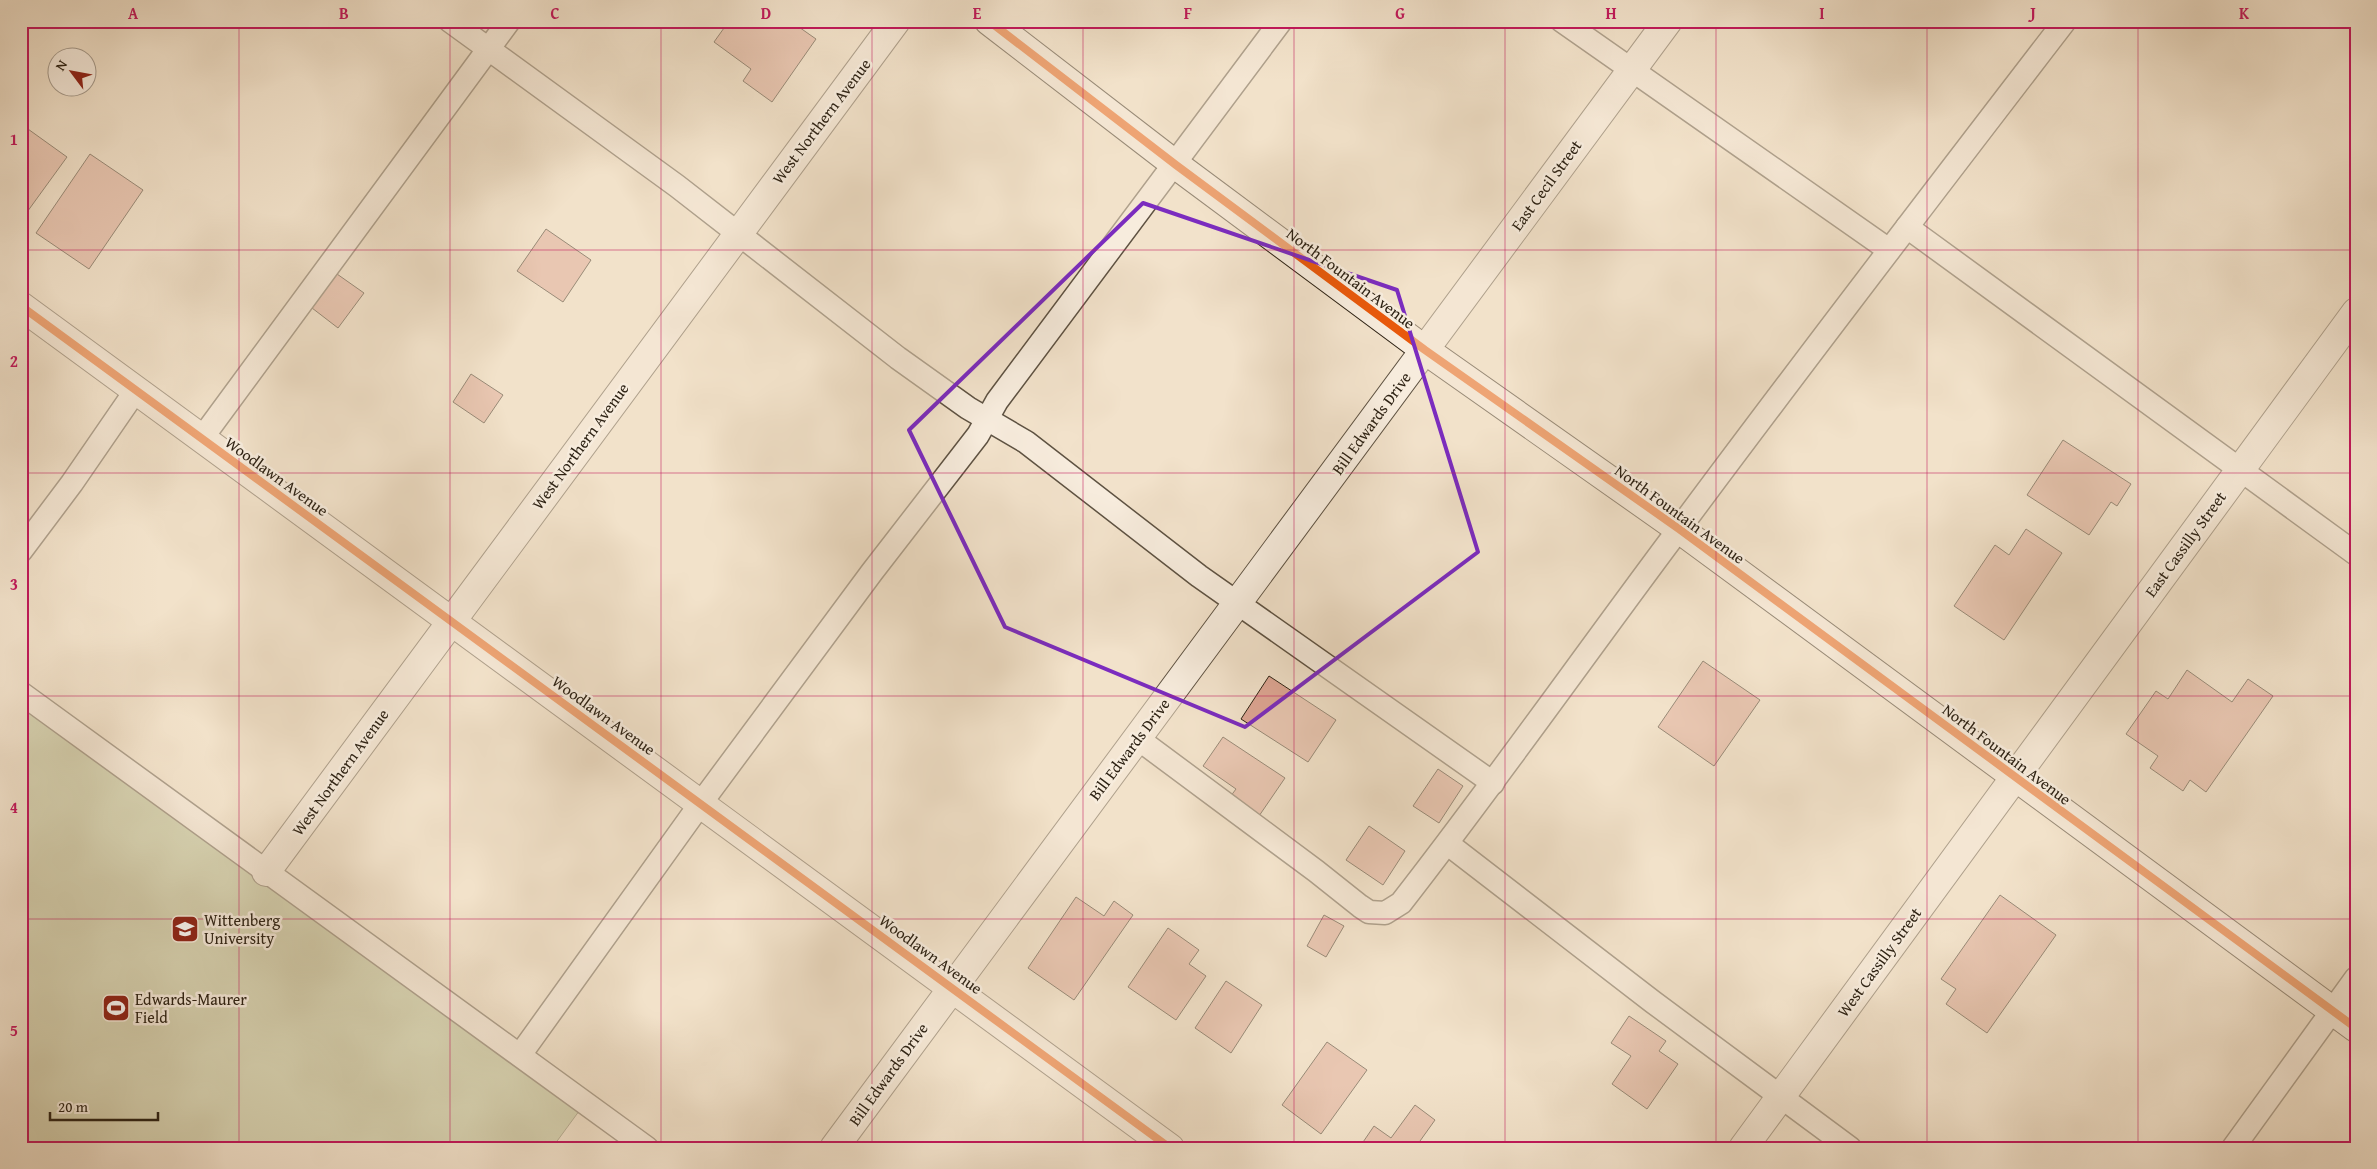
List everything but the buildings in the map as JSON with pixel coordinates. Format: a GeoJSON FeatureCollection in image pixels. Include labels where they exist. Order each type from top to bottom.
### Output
{"type":"FeatureCollection","features":[{"type":"Feature","properties":{"kind":"street","name":"West Northern Avenue"},"geometry":{"type":"LineString","coordinates":[[266,872],[896,21]]}},
{"type":"Feature","properties":{"kind":"street","name":"North Fountain Avenue"},"geometry":{"type":"LineString","coordinates":[[989,21],[1176,165],[1425,350],[1679,528],[2356,1028]]}},
{"type":"Feature","properties":{"kind":"street","name":"East Cecil Street"},"geometry":{"type":"LineString","coordinates":[[1425,350],[1668,21]]}},
{"type":"Feature","properties":{"kind":"street","name":"Woodlawn Avenue"},"geometry":{"type":"LineString","coordinates":[[21,306],[953,987],[1163,1146]]}},
{"type":"Feature","properties":{"kind":"street","name":"East Cassilly Street"},"geometry":{"type":"LineString","coordinates":[[2015,777],[2356,312]]}},
{"type":"Feature","properties":{"kind":"street","name":"Bill Edwards Drive"},"geometry":{"type":"LineString","coordinates":[[834,1148],[1425,350]]}},
{"type":"Feature","properties":{"kind":"street","name":"West Cassilly Street"},"geometry":{"type":"LineString","coordinates":[[1743,1148],[2015,777]]}},
{"type":"Feature","properties":{"kind":"lane"},"geometry":{"type":"LineString","coordinates":[[450,21],[738,233],[898,358],[987,419],[1026,442],[1238,603],[1269,623],[1493,783]]}},
{"type":"Feature","properties":{"kind":"lane"},"geometry":{"type":"LineString","coordinates":[[202,438],[509,21]]}},
{"type":"Feature","properties":{"kind":"lane"},"geometry":{"type":"LineString","coordinates":[[520,1056],[701,803],[872,572],[978,434],[998,401],[1176,165],[1281,21]]}},
{"type":"Feature","properties":{"kind":"lane"},"geometry":{"type":"LineString","coordinates":[[1562,21],[1889,250]]}},
{"type":"Feature","properties":{"kind":"lane"},"geometry":{"type":"LineString","coordinates":[[1137,738],[1369,912],[1385,914],[1402,903],[1448,844],[1679,528],[2065,21]]}},
{"type":"Feature","properties":{"kind":"lane"},"geometry":{"type":"LineString","coordinates":[[1907,227],[2356,554]]}},
{"type":"Feature","properties":{"kind":"lane"},"geometry":{"type":"LineString","coordinates":[[21,551],[72,483],[136,390]]}},
{"type":"Feature","properties":{"kind":"lane"},"geometry":{"type":"LineString","coordinates":[[21,693],[647,1148]]}},
{"type":"Feature","properties":{"kind":"lane"},"geometry":{"type":"LineString","coordinates":[[1448,844],[1780,1097],[1850,1148]]}},
{"type":"Feature","properties":{"kind":"lane"},"geometry":{"type":"LineString","coordinates":[[2233,1148],[2356,978]]}},
{"type":"Feature","properties":{"kind":"highlighted area"},"geometry":{"type":"Polygon","coordinates":[[[1143,203],[1397,290],[1478,552],[1245,727],[1005,627],[909,430],[1143,203]]]}},
{"type":"Feature","properties":{"kind":"green space"},"geometry":{"type":"Polygon","coordinates":[[[21,693],[585,1103],[552,1148],[21,1148],[21,693]]]}},
{"type":"Feature","properties":{"kind":"cycle path"},"geometry":{"type":"LineString","coordinates":[[989,21],[1176,165],[1425,350],[1679,529],[2356,1028]]}},
{"type":"Feature","properties":{"kind":"cycle path"},"geometry":{"type":"LineString","coordinates":[[21,306],[1170,1148]]}},
{"type":"Feature","properties":{"kind":"place","name":"Wittenberg University"},"geometry":{"type":"Point","coordinates":[185,929]}},
{"type":"Feature","properties":{"kind":"place","name":"Edwards-Maurer Field"},"geometry":{"type":"Point","coordinates":[116,1008]}}]}
